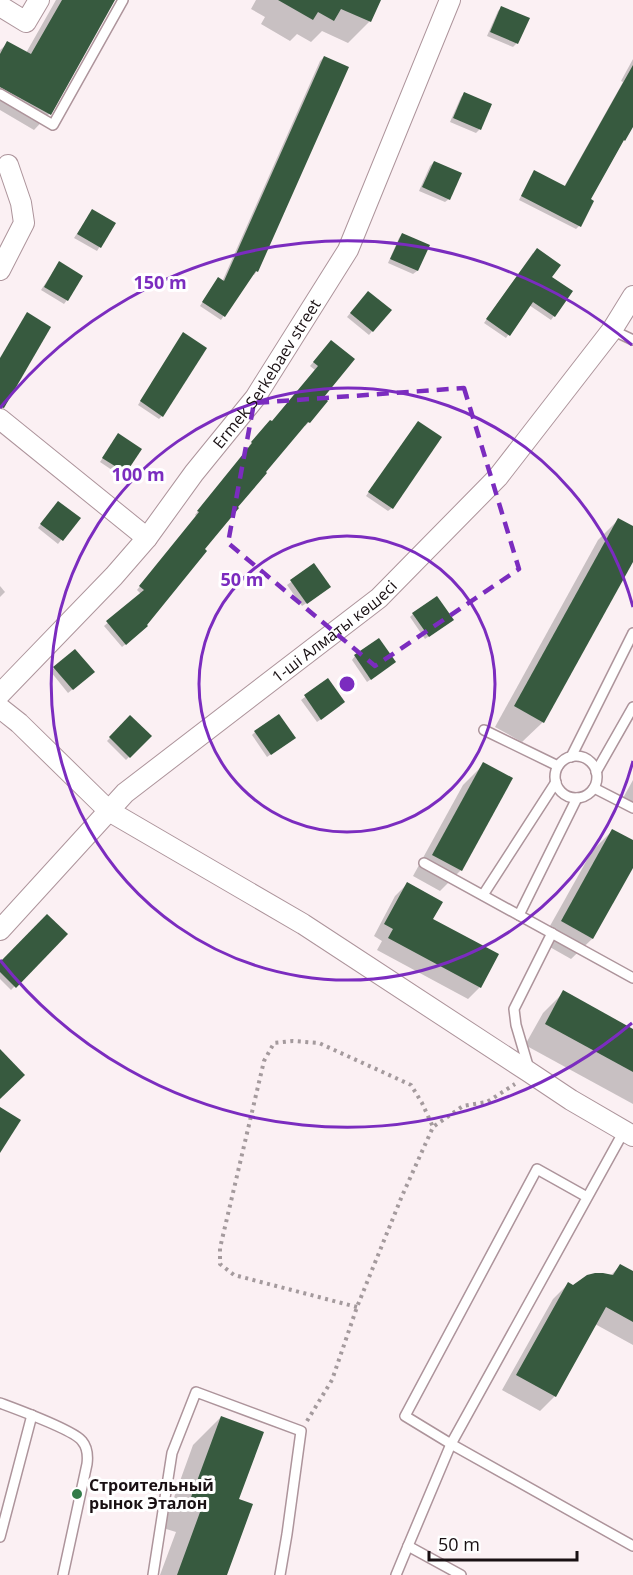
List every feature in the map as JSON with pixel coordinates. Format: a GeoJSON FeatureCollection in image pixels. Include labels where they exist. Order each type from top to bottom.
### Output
{"type":"FeatureCollection","features":[{"type":"Feature","properties":{"kind":"street"},"geometry":{"type":"LineString","coordinates":[[0,6],[26,22],[39,0]]}},
{"type":"Feature","properties":{"kind":"street","name":"Ermek Serkebaev street"},"geometry":{"type":"LineString","coordinates":[[0,694],[114,576],[147,538],[194,473],[255,398],[348,250],[450,0]]}},
{"type":"Feature","properties":{"kind":"street"},"geometry":{"type":"LineString","coordinates":[[0,270],[24,223],[21,203],[8,165]]}},
{"type":"Feature","properties":{"kind":"street","name":"1-ші Алматы көшесі"},"geometry":{"type":"LineString","coordinates":[[0,930],[125,793],[380,598],[498,477],[612,330],[633,296]]}},
{"type":"Feature","properties":{"kind":"street"},"geometry":{"type":"LineString","coordinates":[[0,419],[147,538]]}},
{"type":"Feature","properties":{"kind":"street"},"geometry":{"type":"LineString","coordinates":[[0,708],[19,723],[109,811],[303,924],[571,1100],[629,1133]]}},
{"type":"Feature","properties":{"kind":"lane"},"geometry":{"type":"LineString","coordinates":[[0,94],[53,124],[123,0]]}},
{"type":"Feature","properties":{"kind":"lane"},"geometry":{"type":"LineString","coordinates":[[612,330],[633,340]]}},
{"type":"Feature","properties":{"kind":"lane"},"geometry":{"type":"LineString","coordinates":[[571,757],[633,633]]}},
{"type":"Feature","properties":{"kind":"lane"},"geometry":{"type":"LineString","coordinates":[[596,772],[633,707]]}},
{"type":"Feature","properties":{"kind":"lane"},"geometry":{"type":"LineString","coordinates":[[484,730],[558,766]]}},
{"type":"Feature","properties":{"kind":"lane"},"geometry":{"type":"LineString","coordinates":[[579,756],[587,759],[593,764],[596,772],[597,780],[594,788],[589,794],[577,798],[565,795],[556,782],[555,774],[558,766],[563,760],[571,757],[579,756]]}},
{"type":"Feature","properties":{"kind":"lane"},"geometry":{"type":"LineString","coordinates":[[483,896],[556,782]]}},
{"type":"Feature","properties":{"kind":"lane"},"geometry":{"type":"LineString","coordinates":[[594,788],[633,808]]}},
{"type":"Feature","properties":{"kind":"lane"},"geometry":{"type":"LineString","coordinates":[[519,915],[577,798]]}},
{"type":"Feature","properties":{"kind":"lane"},"geometry":{"type":"LineString","coordinates":[[424,863],[633,978]]}},
{"type":"Feature","properties":{"kind":"lane"},"geometry":{"type":"LineString","coordinates":[[530,1072],[516,1025],[514,1009],[552,933]]}},
{"type":"Feature","properties":{"kind":"lane"},"geometry":{"type":"LineString","coordinates":[[396,1575],[451,1444],[587,1197],[629,1133]]}},
{"type":"Feature","properties":{"kind":"lane"},"geometry":{"type":"LineString","coordinates":[[587,1197],[537,1168],[405,1416],[633,1546]]}},
{"type":"Feature","properties":{"kind":"lane"},"geometry":{"type":"LineString","coordinates":[[153,1575],[172,1453],[196,1392],[300,1431],[280,1575]]}},
{"type":"Feature","properties":{"kind":"lane"},"geometry":{"type":"LineString","coordinates":[[0,1403],[70,1433],[82,1440],[88,1452],[63,1575]]}},
{"type":"Feature","properties":{"kind":"lane"},"geometry":{"type":"LineString","coordinates":[[0,1537],[32,1415]]}},
{"type":"Feature","properties":{"kind":"lane"},"geometry":{"type":"LineString","coordinates":[[408,1545],[460,1575]]}},
{"type":"Feature","properties":{"kind":"path"},"geometry":{"type":"LineString","coordinates":[[357,1307],[234,1275],[220,1264],[220,1248],[264,1061],[274,1043],[293,1041],[319,1043],[411,1085],[434,1127]]}},
{"type":"Feature","properties":{"kind":"path"},"geometry":{"type":"LineString","coordinates":[[300,1431],[332,1380],[357,1307],[402,1196],[434,1127],[463,1106],[487,1102],[530,1072]]}},
{"type":"Feature","properties":{"kind":"highlighted area"},"geometry":{"type":"Polygon","coordinates":[[[464,388],[519,569],[375,666],[228,543],[254,403],[464,388]]]}},
{"type":"Feature","properties":{"kind":"building"},"geometry":{"type":"Polygon","coordinates":[[[62,0],[115,0],[51,115],[0,87],[0,54],[7,41],[31,54],[62,0]]]}},
{"type":"Feature","properties":{"kind":"building"},"geometry":{"type":"Polygon","coordinates":[[[278,0],[381,0],[371,22],[341,9],[334,21],[318,12],[313,20],[278,0]]]}},
{"type":"Feature","properties":{"kind":"building"},"geometry":{"type":"Polygon","coordinates":[[[501,6],[530,18],[518,44],[490,32],[501,6]]]}},
{"type":"Feature","properties":{"kind":"building"},"geometry":{"type":"Polygon","coordinates":[[[324,56],[349,67],[258,272],[256,271],[225,317],[202,302],[218,277],[224,281],[324,56]]]}},
{"type":"Feature","properties":{"kind":"building"},"geometry":{"type":"Polygon","coordinates":[[[633,65],[633,127],[591,199],[594,201],[581,227],[521,196],[534,170],[565,186],[633,65]]]}},
{"type":"Feature","properties":{"kind":"building"},"geometry":{"type":"Polygon","coordinates":[[[464,92],[492,104],[481,130],[453,118],[464,92]]]}},
{"type":"Feature","properties":{"kind":"building"},"geometry":{"type":"Polygon","coordinates":[[[434,161],[462,173],[450,200],[422,187],[434,161]]]}},
{"type":"Feature","properties":{"kind":"building"},"geometry":{"type":"Polygon","coordinates":[[[92,209],[116,223],[101,248],[77,234],[92,209]]]}},
{"type":"Feature","properties":{"kind":"building"},"geometry":{"type":"Polygon","coordinates":[[[402,233],[430,245],[418,271],[390,259],[402,233]]]}},
{"type":"Feature","properties":{"kind":"building"},"geometry":{"type":"Polygon","coordinates":[[[537,248],[561,265],[552,277],[573,291],[555,317],[533,302],[510,336],[486,319],[537,248]]]}},
{"type":"Feature","properties":{"kind":"building"},"geometry":{"type":"Polygon","coordinates":[[[59,261],[83,276],[68,301],[44,287],[59,261]]]}},
{"type":"Feature","properties":{"kind":"building"},"geometry":{"type":"Polygon","coordinates":[[[368,291],[392,310],[373,332],[350,313],[368,291]]]}},
{"type":"Feature","properties":{"kind":"building"},"geometry":{"type":"Polygon","coordinates":[[[27,312],[51,327],[4,408],[0,407],[0,358],[27,312]]]}},
{"type":"Feature","properties":{"kind":"building"},"geometry":{"type":"Polygon","coordinates":[[[183,332],[207,348],[163,417],[140,401],[183,332]]]}},
{"type":"Feature","properties":{"kind":"building"},"geometry":{"type":"Polygon","coordinates":[[[331,340],[355,359],[324,397],[328,401],[238,507],[205,549],[207,551],[148,626],[126,645],[106,621],[144,590],[139,586],[199,512],[197,511],[251,442],[270,420],[272,421],[318,366],[313,362],[331,340]]]}},
{"type":"Feature","properties":{"kind":"building"},"geometry":{"type":"Polygon","coordinates":[[[418,421],[442,437],[393,509],[368,492],[418,421]]]}},
{"type":"Feature","properties":{"kind":"building"},"geometry":{"type":"Polygon","coordinates":[[[118,433],[142,449],[126,473],[102,458],[118,433]]]}},
{"type":"Feature","properties":{"kind":"building"},"geometry":{"type":"Polygon","coordinates":[[[58,501],[81,518],[63,541],[40,524],[58,501]]]}},
{"type":"Feature","properties":{"kind":"building"},"geometry":{"type":"Polygon","coordinates":[[[618,518],[633,526],[633,562],[544,723],[514,706],[618,518]]]}},
{"type":"Feature","properties":{"kind":"building"},"geometry":{"type":"Polygon","coordinates":[[[314,563],[331,587],[307,604],[290,580],[314,563]]]}},
{"type":"Feature","properties":{"kind":"building"},"geometry":{"type":"Polygon","coordinates":[[[437,596],[454,620],[429,637],[412,613],[437,596]]]}},
{"type":"Feature","properties":{"kind":"building"},"geometry":{"type":"Polygon","coordinates":[[[379,638],[396,662],[371,680],[354,655],[379,638]]]}},
{"type":"Feature","properties":{"kind":"building"},"geometry":{"type":"Polygon","coordinates":[[[75,649],[95,672],[73,690],[53,667],[75,649]]]}},
{"type":"Feature","properties":{"kind":"building"},"geometry":{"type":"Polygon","coordinates":[[[328,678],[345,702],[321,720],[304,695],[328,678]]]}},
{"type":"Feature","properties":{"kind":"building"},"geometry":{"type":"Polygon","coordinates":[[[279,714],[296,738],[271,755],[254,731],[279,714]]]}},
{"type":"Feature","properties":{"kind":"building"},"geometry":{"type":"Polygon","coordinates":[[[130,715],[152,736],[130,758],[109,737],[130,715]]]}},
{"type":"Feature","properties":{"kind":"building"},"geometry":{"type":"Polygon","coordinates":[[[483,762],[513,778],[462,871],[432,855],[483,762]]]}},
{"type":"Feature","properties":{"kind":"building"},"geometry":{"type":"Polygon","coordinates":[[[612,829],[633,840],[633,868],[593,939],[561,921],[612,829]]]}},
{"type":"Feature","properties":{"kind":"building"},"geometry":{"type":"Polygon","coordinates":[[[407,882],[443,902],[433,919],[499,954],[481,988],[388,938],[393,929],[384,924],[407,882]]]}},
{"type":"Feature","properties":{"kind":"building"},"geometry":{"type":"Polygon","coordinates":[[[47,914],[68,934],[16,988],[0,972],[0,962],[47,914]]]}},
{"type":"Feature","properties":{"kind":"building"},"geometry":{"type":"Polygon","coordinates":[[[563,990],[633,1029],[633,1072],[545,1024],[563,990]]]}},
{"type":"Feature","properties":{"kind":"building"},"geometry":{"type":"Polygon","coordinates":[[[0,1049],[25,1075],[0,1099],[0,1049]]]}},
{"type":"Feature","properties":{"kind":"building"},"geometry":{"type":"Polygon","coordinates":[[[0,1107],[21,1120],[0,1153],[0,1107]]]}},
{"type":"Feature","properties":{"kind":"building"},"geometry":{"type":"Polygon","coordinates":[[[620,1264],[633,1271],[633,1322],[606,1307],[556,1397],[516,1375],[568,1282],[573,1285],[587,1275],[595,1273],[613,1275],[620,1264]]]}},
{"type":"Feature","properties":{"kind":"building"},"geometry":{"type":"Polygon","coordinates":[[[221,1416],[264,1432],[239,1499],[253,1504],[227,1575],[177,1575],[203,1504],[190,1500],[221,1416]]]}},
{"type":"Feature","properties":{"kind":"place","name":"Строительный рынок Эталон"},"geometry":{"type":"Point","coordinates":[77,1494]}}]}
